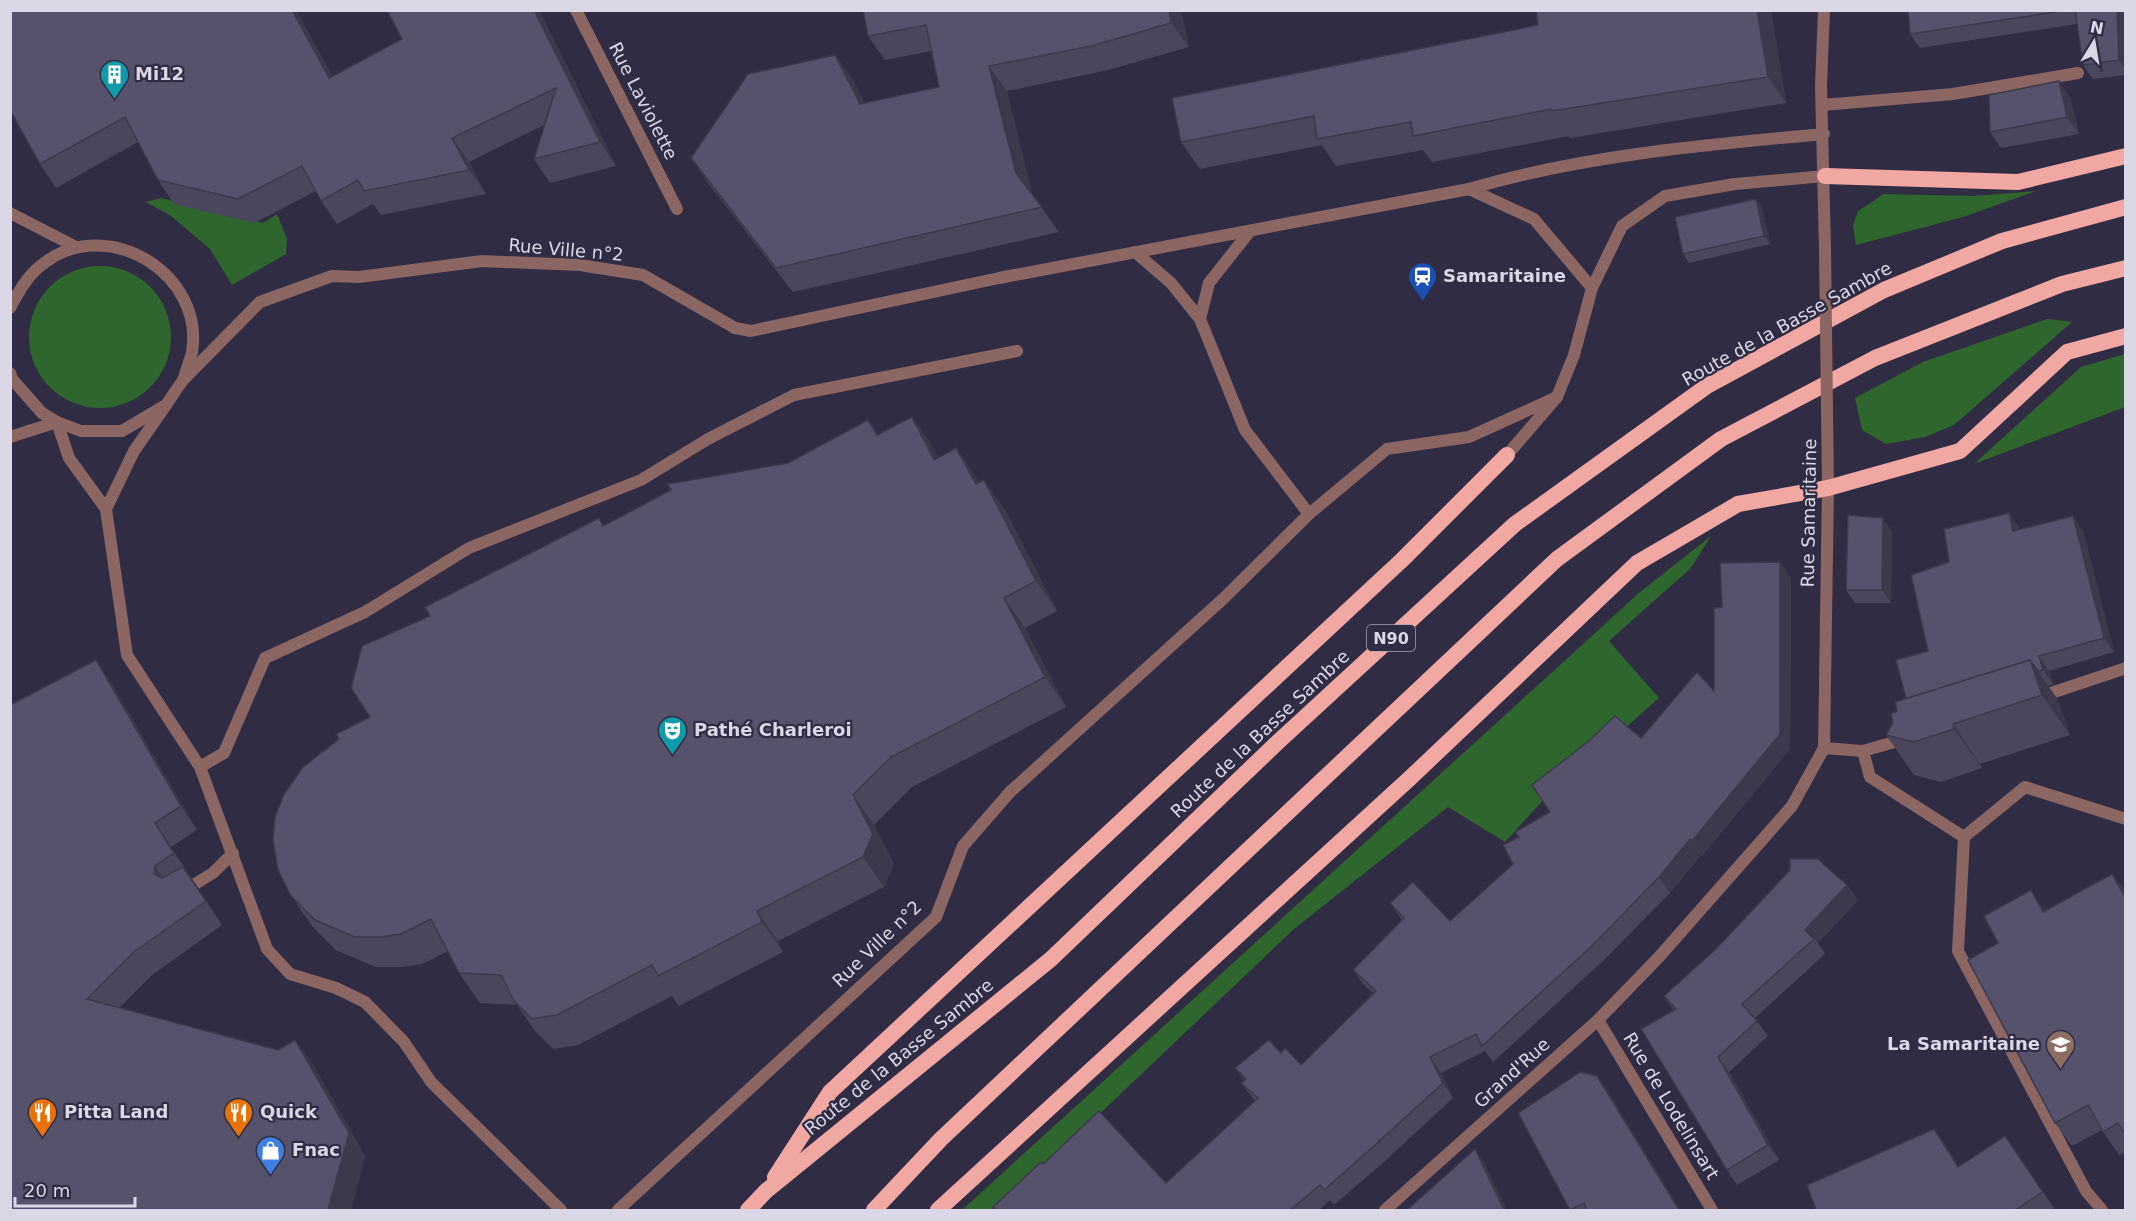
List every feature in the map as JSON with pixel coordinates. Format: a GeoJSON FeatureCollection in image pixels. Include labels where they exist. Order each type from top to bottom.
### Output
{"type":"FeatureCollection","features":[{"type":"Feature","properties":{"kind":"highway"},"geometry":{"type":"LineString","coordinates":[[1825,176],[2018,182],[2126,156]]}},
{"type":"Feature","properties":{"kind":"highway","name":"Route de la Basse Sambre"},"geometry":{"type":"LineString","coordinates":[[748,1210],[766,1191],[1051,959],[1279,741],[1515,524],[1707,386],[1884,290],[2002,241],[2126,207]]}},
{"type":"Feature","properties":{"kind":"highway"},"geometry":{"type":"LineString","coordinates":[[874,1210],[940,1139],[1557,559],[1721,439],[1875,358],[2062,284],[2126,268]]}},
{"type":"Feature","properties":{"kind":"highway"},"geometry":{"type":"LineString","coordinates":[[938,1210],[1409,779],[1637,563],[1738,504],[1828,488],[1959,451],[2067,352],[2126,336]]}},
{"type":"Feature","properties":{"kind":"highway"},"geometry":{"type":"LineString","coordinates":[[766,1191],[830,1092],[1402,560],[1507,455]]}},
{"type":"Feature","properties":{"kind":"street","name":"Rue Laviolette"},"geometry":{"type":"LineString","coordinates":[[576,10],[677,209]]}},
{"type":"Feature","properties":{"kind":"street","name":"Rue Samaritaine"},"geometry":{"type":"LineString","coordinates":[[1659,957],[1792,806],[1824,748],[1828,488],[1825,176],[1822,105],[1824,10]]}},
{"type":"Feature","properties":{"kind":"street"},"geometry":{"type":"LineString","coordinates":[[1822,105],[1953,94],[2078,73]]}},
{"type":"Feature","properties":{"kind":"street","name":"Rue Ville n°2"},"geometry":{"type":"LineString","coordinates":[[11,377],[42,413],[57,422],[81,431],[122,430],[166,405],[183,380],[260,302],[332,276],[359,277],[482,261],[580,265],[643,275],[735,328],[751,331],[999,278],[1469,189],[1506,178],[1585,162],[1714,144],[1824,134]]}},
{"type":"Feature","properties":{"kind":"street"},"geometry":{"type":"LineString","coordinates":[[1507,455],[1557,397],[1574,355],[1592,288],[1622,226],[1665,196],[1735,184],[1825,176]]}},
{"type":"Feature","properties":{"kind":"street"},"geometry":{"type":"LineString","coordinates":[[1469,189],[1534,219],[1592,288]]}},
{"type":"Feature","properties":{"kind":"street"},"geometry":{"type":"LineString","coordinates":[[10,213],[76,247]]}},
{"type":"Feature","properties":{"kind":"street"},"geometry":{"type":"LineString","coordinates":[[1200,319],[1209,283],[1250,231]]}},
{"type":"Feature","properties":{"kind":"street","name":"Rue Ville n°2"},"geometry":{"type":"LineString","coordinates":[[10,308],[24,282],[47,260],[76,247],[107,245],[136,253],[162,269],[181,292],[191,321],[192,351],[183,380]]}},
{"type":"Feature","properties":{"kind":"street"},"geometry":{"type":"LineString","coordinates":[[1134,252],[1171,283],[1200,319],[1245,430],[1309,514]]}},
{"type":"Feature","properties":{"kind":"street"},"geometry":{"type":"LineString","coordinates":[[200,767],[224,753],[265,658],[365,612],[469,548],[641,480],[708,439],[794,395],[1017,351]]}},
{"type":"Feature","properties":{"kind":"street","name":"Rue Ville n°2"},"geometry":{"type":"LineString","coordinates":[[618,1210],[936,916],[963,846],[1010,792],[1224,597],[1309,514],[1387,449],[1469,437],[1557,397]]}},
{"type":"Feature","properties":{"kind":"street"},"geometry":{"type":"LineString","coordinates":[[106,509],[134,451],[166,405]]}},
{"type":"Feature","properties":{"kind":"street"},"geometry":{"type":"LineString","coordinates":[[10,437],[57,422],[69,458],[106,509],[127,655],[200,767],[267,949],[290,975],[336,988],[365,1002],[404,1042],[431,1082],[561,1210]]}},
{"type":"Feature","properties":{"kind":"street"},"geometry":{"type":"LineString","coordinates":[[2028,701],[2126,668]]}},
{"type":"Feature","properties":{"kind":"street"},"geometry":{"type":"LineString","coordinates":[[1824,748],[1863,751],[1918,735]]}},
{"type":"Feature","properties":{"kind":"street"},"geometry":{"type":"LineString","coordinates":[[1863,751],[1870,777],[1964,837]]}},
{"type":"Feature","properties":{"kind":"street"},"geometry":{"type":"LineString","coordinates":[[2102,1210],[2086,1191],[1958,951],[1964,837],[2025,787],[2126,819]]}},
{"type":"Feature","properties":{"kind":"street"},"geometry":{"type":"LineString","coordinates":[[178,894],[213,873],[233,853]]}},
{"type":"Feature","properties":{"kind":"street","name":"Grand'Rue"},"geometry":{"type":"LineString","coordinates":[[1385,1210],[1598,1020],[1659,957]]}},
{"type":"Feature","properties":{"kind":"street","name":"Rue de Lodelinsart"},"geometry":{"type":"LineString","coordinates":[[1598,1020],[1712,1210]]}},
{"type":"Feature","properties":{"kind":"green space"},"geometry":{"type":"Polygon","coordinates":[[[2036,191],[1963,217],[1856,245],[1853,226],[1858,211],[1884,194],[1972,196],[2036,191]]]}},
{"type":"Feature","properties":{"kind":"green space"},"geometry":{"type":"Polygon","coordinates":[[[161,198],[263,223],[277,214],[287,239],[286,254],[232,285],[210,249],[171,216],[146,202],[161,198]]]}},
{"type":"Feature","properties":{"kind":"green space"},"geometry":{"type":"Polygon","coordinates":[[[100,266],[127,271],[150,287],[166,310],[171,337],[166,364],[150,387],[127,403],[100,408],[73,403],[50,387],[34,364],[29,337],[34,310],[50,287],[73,271],[100,266]]]}},
{"type":"Feature","properties":{"kind":"green space"},"geometry":{"type":"Polygon","coordinates":[[[2047,319],[2072,322],[1954,425],[1925,437],[1886,444],[1862,430],[1855,398],[1923,362],[2047,319]]]}},
{"type":"Feature","properties":{"kind":"green space"},"geometry":{"type":"Polygon","coordinates":[[[2125,354],[2125,407],[1974,464],[2081,367],[2125,354]]]}},
{"type":"Feature","properties":{"kind":"green space"},"geometry":{"type":"Polygon","coordinates":[[[1711,536],[1691,568],[1609,641],[1659,698],[1544,799],[1505,842],[1448,807],[1294,929],[1029,1181],[990,1210],[962,1210],[1640,592],[1711,536]]]}},
{"type":"Feature","properties":{"kind":"building"},"geometry":{"type":"Polygon","coordinates":[[[10,10],[292,10],[329,78],[402,39],[387,10],[534,10],[600,142],[534,159],[556,88],[452,138],[469,170],[364,191],[358,180],[321,201],[302,166],[238,199],[158,180],[125,117],[40,164],[10,110],[10,10]]]}},
{"type":"Feature","properties":{"kind":"building"},"geometry":{"type":"Polygon","coordinates":[[[863,10],[1169,10],[1171,23],[1091,46],[989,66],[1016,173],[1042,207],[776,268],[691,158],[748,74],[835,55],[860,104],[939,87],[926,25],[868,36],[863,10]]]}},
{"type":"Feature","properties":{"kind":"building"},"geometry":{"type":"Polygon","coordinates":[[[1536,10],[1757,10],[1768,77],[1552,111],[1551,109],[1413,136],[1411,122],[1317,139],[1314,116],[1181,142],[1172,98],[1538,25],[1536,10]]]}},
{"type":"Feature","properties":{"kind":"building"},"geometry":{"type":"Polygon","coordinates":[[[1908,10],[2068,10],[1910,34],[1908,10]]]}},
{"type":"Feature","properties":{"kind":"building"},"geometry":{"type":"Polygon","coordinates":[[[2075,10],[2117,10],[2119,60],[2083,65],[2075,10]]]}},
{"type":"Feature","properties":{"kind":"building"},"geometry":{"type":"Polygon","coordinates":[[[2059,81],[2067,117],[1990,132],[1989,95],[2059,81]]]}},
{"type":"Feature","properties":{"kind":"building"},"geometry":{"type":"Polygon","coordinates":[[[1756,199],[1764,236],[1683,254],[1675,217],[1756,199]]]}},
{"type":"Feature","properties":{"kind":"building","name":"Pathé Charleroi"},"geometry":{"type":"Polygon","coordinates":[[[912,417],[934,460],[956,448],[976,484],[984,480],[1036,581],[1004,598],[1045,677],[891,757],[853,795],[873,834],[863,857],[757,911],[762,922],[658,976],[652,965],[557,1015],[532,1019],[514,1001],[501,975],[459,973],[431,919],[401,934],[355,937],[315,920],[291,896],[278,870],[273,840],[275,817],[284,794],[303,767],[339,739],[336,734],[370,717],[351,688],[362,646],[430,616],[425,607],[599,518],[603,526],[671,490],[668,484],[788,463],[868,420],[877,435],[912,417]]]}},
{"type":"Feature","properties":{"kind":"building"},"geometry":{"type":"Polygon","coordinates":[[[2009,513],[2013,531],[2073,516],[2104,638],[2039,656],[2043,670],[2038,671],[2030,660],[1906,699],[1896,660],[1928,651],[1911,575],[1949,562],[1944,529],[2009,513]]]}},
{"type":"Feature","properties":{"kind":"building"},"geometry":{"type":"Polygon","coordinates":[[[1848,515],[1883,518],[1882,590],[1846,590],[1848,515]]]}},
{"type":"Feature","properties":{"kind":"building"},"geometry":{"type":"Polygon","coordinates":[[[1780,562],[1780,734],[1692,841],[1690,839],[1659,877],[1593,945],[1482,1046],[1476,1034],[1430,1057],[1443,1083],[1324,1190],[1320,1185],[1290,1210],[997,1210],[993,1207],[1099,1111],[1166,1183],[1258,1098],[1241,1083],[1246,1079],[1235,1068],[1269,1040],[1281,1053],[1285,1048],[1301,1065],[1376,991],[1353,970],[1404,918],[1390,903],[1413,882],[1450,921],[1513,864],[1503,845],[1519,837],[1515,832],[1550,812],[1532,785],[1589,741],[1615,716],[1641,738],[1697,672],[1714,691],[1714,608],[1722,607],[1720,563],[1780,562]]]}},
{"type":"Feature","properties":{"kind":"building"},"geometry":{"type":"Polygon","coordinates":[[[96,660],[181,806],[155,823],[174,853],[155,866],[154,874],[162,878],[183,867],[206,901],[135,951],[87,999],[278,1050],[295,1040],[349,1133],[328,1210],[10,1210],[10,705],[96,660]]]}},
{"type":"Feature","properties":{"kind":"building"},"geometry":{"type":"Polygon","coordinates":[[[2030,660],[2042,695],[1953,724],[1954,729],[1914,742],[1886,735],[1893,723],[1891,714],[1897,711],[1895,702],[2030,660]]]}},
{"type":"Feature","properties":{"kind":"building"},"geometry":{"type":"Polygon","coordinates":[[[1790,859],[1818,859],[1847,885],[1805,930],[1814,939],[1742,1004],[1757,1021],[1718,1057],[1768,1145],[1727,1170],[1641,1029],[1676,1009],[1664,996],[1717,948],[1790,870],[1790,859]]]}},
{"type":"Feature","properties":{"kind":"building"},"geometry":{"type":"Polygon","coordinates":[[[2112,874],[2126,898],[2126,1136],[2118,1123],[2103,1132],[2088,1105],[2055,1123],[1968,960],[1998,943],[1984,916],[2031,890],[2043,912],[2112,874]]]}},
{"type":"Feature","properties":{"kind":"building"},"geometry":{"type":"Polygon","coordinates":[[[1580,1072],[1597,1076],[1679,1210],[1587,1210],[1584,1203],[1570,1210],[1518,1113],[1580,1072]]]}},
{"type":"Feature","properties":{"kind":"building"},"geometry":{"type":"Polygon","coordinates":[[[1934,1129],[1958,1167],[2005,1136],[2043,1192],[2015,1210],[1816,1210],[1807,1185],[1934,1129]]]}},
{"type":"Feature","properties":{"kind":"building"},"geometry":{"type":"Polygon","coordinates":[[[1475,1149],[1504,1210],[1407,1210],[1475,1149]]]}},
{"type":"Feature","properties":{"kind":"place","name":"Mi12"},"geometry":{"type":"Point","coordinates":[114,100]}},
{"type":"Feature","properties":{"kind":"place","name":"Samaritaine"},"geometry":{"type":"Point","coordinates":[1422,302]}},
{"type":"Feature","properties":{"kind":"place","name":"Pathé Charleroi"},"geometry":{"type":"Point","coordinates":[673,756]}},
{"type":"Feature","properties":{"kind":"place","name":"La Samaritaine"},"geometry":{"type":"Point","coordinates":[2061,1070]}},
{"type":"Feature","properties":{"kind":"place","name":"Pitta Land"},"geometry":{"type":"Point","coordinates":[43,1138]}},
{"type":"Feature","properties":{"kind":"place","name":"Quick"},"geometry":{"type":"Point","coordinates":[239,1138]}},
{"type":"Feature","properties":{"kind":"place","name":"Fnac"},"geometry":{"type":"Point","coordinates":[271,1176]}}]}
